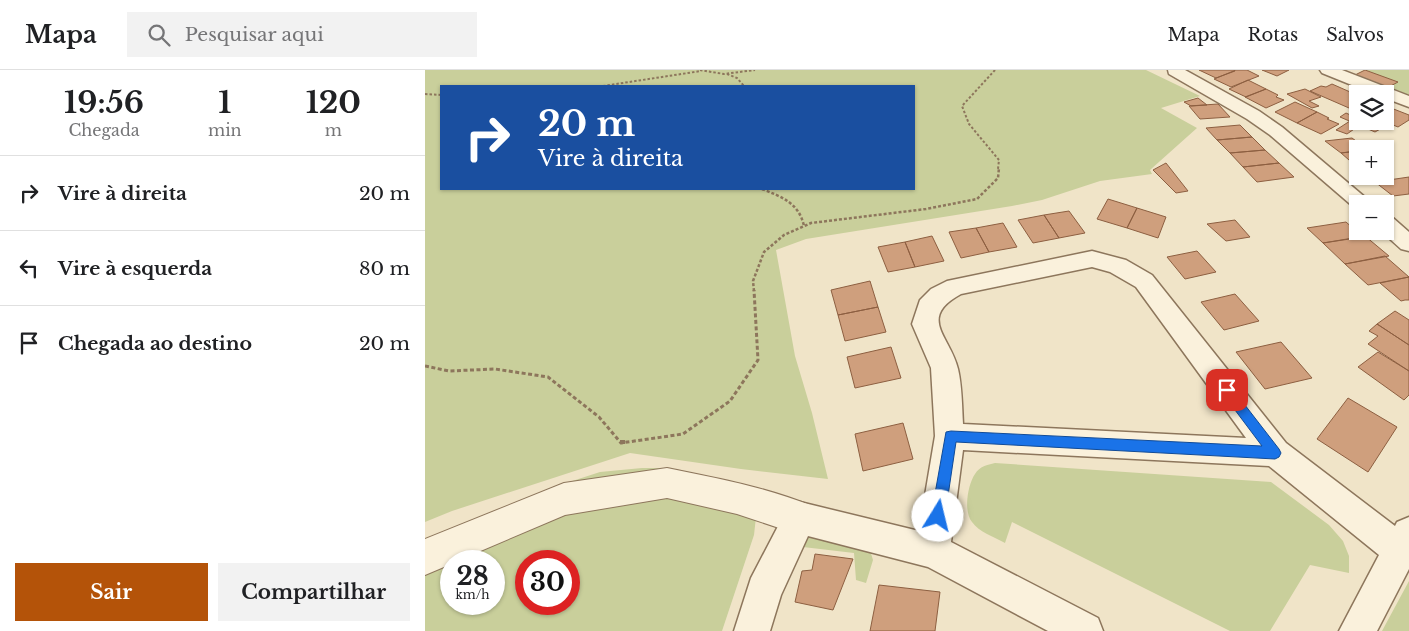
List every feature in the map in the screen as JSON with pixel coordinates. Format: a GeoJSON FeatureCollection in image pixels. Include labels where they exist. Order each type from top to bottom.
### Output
{"type":"FeatureCollection","features":[{"type":"Feature","properties":{"kind":"street"},"geometry":{"type":"LineString","coordinates":[[1174,70],[1253,115],[1276,131],[1352,195]]}},
{"type":"Feature","properties":{"kind":"street"},"geometry":{"type":"LineString","coordinates":[[1328,70],[1351,73],[1409,102]]}},
{"type":"Feature","properties":{"kind":"street"},"geometry":{"type":"LineString","coordinates":[[1394,231],[1409,244]]}},
{"type":"Feature","properties":{"kind":"street"},"geometry":{"type":"LineString","coordinates":[[933,551],[951,436],[944,368],[925,324],[929,306],[940,295],[955,286],[1092,259],[1117,266],[1143,281],[1275,453],[1404,542],[1357,631]]}},
{"type":"Feature","properties":{"kind":"street"},"geometry":{"type":"LineString","coordinates":[[951,436],[1275,453]]}},
{"type":"Feature","properties":{"kind":"street"},"geometry":{"type":"LineString","coordinates":[[425,557],[564,499],[667,483],[737,498],[800,518],[933,551],[1085,631]]}},
{"type":"Feature","properties":{"kind":"street"},"geometry":{"type":"LineString","coordinates":[[752,631],[764,591],[800,518]]}},
{"type":"Feature","properties":{"kind":"path"},"geometry":{"type":"LineString","coordinates":[[609,85],[700,70],[737,78],[743,85]]}},
{"type":"Feature","properties":{"kind":"path"},"geometry":{"type":"LineString","coordinates":[[724,74],[755,70]]}},
{"type":"Feature","properties":{"kind":"path"},"geometry":{"type":"LineString","coordinates":[[425,366],[449,371],[495,369],[548,377],[599,417],[621,443],[683,434],[730,401],[758,360],[753,281],[763,252],[784,235],[811,223],[926,209],[977,199],[998,178],[999,160],[969,124],[961,106],[995,70]]}},
{"type":"Feature","properties":{"kind":"path"},"geometry":{"type":"LineString","coordinates":[[425,94],[440,95]]}},
{"type":"Feature","properties":{"kind":"path"},"geometry":{"type":"LineString","coordinates":[[764,190],[793,203],[803,216],[804,226]]}},
{"type":"Feature","properties":{"kind":"green space"},"geometry":{"type":"Polygon","coordinates":[[[425,70],[1146,70],[1200,96],[1161,108],[1197,128],[1150,170],[1152,174],[1100,181],[1042,200],[1012,206],[806,239],[776,250],[795,356],[812,413],[828,479],[630,453],[452,511],[425,522],[425,70]]]}},
{"type":"Feature","properties":{"kind":"green space"},"geometry":{"type":"Polygon","coordinates":[[[1365,70],[1409,70],[1409,98],[1394,92],[1394,85],[1392,85],[1397,82],[1365,70]]]}},
{"type":"Feature","properties":{"kind":"green space"},"geometry":{"type":"Polygon","coordinates":[[[995,463],[1271,482],[1329,525],[1343,541],[1349,556],[1349,573],[1310,565],[1270,631],[1230,631],[1012,522],[1005,543],[979,529],[969,517],[967,498],[972,478],[977,471],[984,466],[995,463]]]}},
{"type":"Feature","properties":{"kind":"green space"},"geometry":{"type":"Polygon","coordinates":[[[642,468],[671,468],[706,478],[756,517],[754,535],[722,631],[425,631],[425,539],[560,485],[600,472],[642,468]]]}},
{"type":"Feature","properties":{"kind":"green space"},"geometry":{"type":"Polygon","coordinates":[[[800,518],[865,534],[873,560],[866,583],[856,580],[854,553],[786,545],[800,518]]]}},
{"type":"Feature","properties":{"kind":"green space"},"geometry":{"type":"Polygon","coordinates":[[[1409,581],[1409,631],[1382,631],[1409,581]]]}},
{"type":"Feature","properties":{"kind":"building"},"geometry":{"type":"Polygon","coordinates":[[[1199,70],[1234,70],[1235,71],[1216,78],[1199,70]]]}},
{"type":"Feature","properties":{"kind":"building"},"geometry":{"type":"Polygon","coordinates":[[[1236,70],[1247,70],[1259,76],[1231,87],[1214,79],[1236,70]]]}},
{"type":"Feature","properties":{"kind":"building"},"geometry":{"type":"Polygon","coordinates":[[[1262,70],[1289,70],[1277,76],[1262,70]]]}},
{"type":"Feature","properties":{"kind":"building"},"geometry":{"type":"Polygon","coordinates":[[[1365,70],[1398,82],[1392,85],[1375,85],[1353,76],[1365,70]]]}},
{"type":"Feature","properties":{"kind":"building"},"geometry":{"type":"Polygon","coordinates":[[[1248,80],[1266,89],[1246,97],[1229,89],[1248,80]]]}},
{"type":"Feature","properties":{"kind":"building"},"geometry":{"type":"Polygon","coordinates":[[[1332,84],[1349,91],[1349,108],[1310,91],[1321,86],[1326,87],[1332,84]]]}},
{"type":"Feature","properties":{"kind":"building"},"geometry":{"type":"Polygon","coordinates":[[[1266,89],[1278,95],[1276,97],[1284,100],[1266,108],[1245,97],[1266,89]]]}},
{"type":"Feature","properties":{"kind":"building"},"geometry":{"type":"Polygon","coordinates":[[[1305,89],[1321,97],[1309,101],[1319,106],[1312,108],[1287,94],[1305,89]]]}},
{"type":"Feature","properties":{"kind":"building"},"geometry":{"type":"Polygon","coordinates":[[[1198,98],[1207,105],[1191,106],[1184,102],[1198,98]]]}},
{"type":"Feature","properties":{"kind":"building"},"geometry":{"type":"Polygon","coordinates":[[[1295,102],[1317,112],[1297,123],[1275,112],[1295,102]]]}},
{"type":"Feature","properties":{"kind":"building"},"geometry":{"type":"Polygon","coordinates":[[[1218,104],[1230,117],[1200,119],[1189,106],[1218,104]]]}},
{"type":"Feature","properties":{"kind":"building"},"geometry":{"type":"Polygon","coordinates":[[[1394,109],[1409,115],[1409,120],[1398,127],[1394,125],[1394,109]]]}},
{"type":"Feature","properties":{"kind":"building"},"geometry":{"type":"Polygon","coordinates":[[[1317,112],[1339,124],[1321,134],[1297,123],[1317,112]]]}},
{"type":"Feature","properties":{"kind":"building"},"geometry":{"type":"Polygon","coordinates":[[[1346,113],[1349,114],[1349,121],[1340,117],[1346,113]]]}},
{"type":"Feature","properties":{"kind":"building"},"geometry":{"type":"Polygon","coordinates":[[[1349,122],[1349,130],[1353,130],[1347,134],[1336,130],[1349,122]]]}},
{"type":"Feature","properties":{"kind":"building"},"geometry":{"type":"Polygon","coordinates":[[[1240,125],[1252,137],[1217,140],[1206,128],[1240,125]]]}},
{"type":"Feature","properties":{"kind":"building"},"geometry":{"type":"Polygon","coordinates":[[[1252,137],[1265,150],[1230,153],[1217,140],[1252,137]]]}},
{"type":"Feature","properties":{"kind":"building"},"geometry":{"type":"Polygon","coordinates":[[[1352,138],[1355,140],[1349,140],[1349,152],[1341,153],[1325,141],[1352,138]]]}},
{"type":"Feature","properties":{"kind":"building"},"geometry":{"type":"Polygon","coordinates":[[[1265,150],[1279,163],[1243,167],[1230,153],[1265,150]]]}},
{"type":"Feature","properties":{"kind":"building"},"geometry":{"type":"Polygon","coordinates":[[[1349,152],[1349,160],[1341,153],[1349,152]]]}},
{"type":"Feature","properties":{"kind":"building"},"geometry":{"type":"Polygon","coordinates":[[[1166,163],[1188,191],[1176,193],[1153,170],[1166,163]]]}},
{"type":"Feature","properties":{"kind":"building"},"geometry":{"type":"Polygon","coordinates":[[[1279,163],[1294,177],[1257,182],[1243,167],[1279,163]]]}},
{"type":"Feature","properties":{"kind":"building"},"geometry":{"type":"Polygon","coordinates":[[[1409,177],[1409,194],[1394,196],[1379,185],[1394,185],[1394,179],[1409,177]]]}},
{"type":"Feature","properties":{"kind":"building"},"geometry":{"type":"Polygon","coordinates":[[[1108,199],[1137,208],[1127,228],[1097,219],[1108,199]]]}},
{"type":"Feature","properties":{"kind":"building"},"geometry":{"type":"Polygon","coordinates":[[[1137,208],[1166,217],[1158,238],[1127,228],[1137,208]]]}},
{"type":"Feature","properties":{"kind":"building"},"geometry":{"type":"Polygon","coordinates":[[[1069,211],[1085,233],[1059,238],[1044,215],[1069,211]]]}},
{"type":"Feature","properties":{"kind":"building"},"geometry":{"type":"Polygon","coordinates":[[[1044,215],[1059,238],[1033,243],[1018,220],[1044,215]]]}},
{"type":"Feature","properties":{"kind":"building"},"geometry":{"type":"Polygon","coordinates":[[[1235,220],[1250,237],[1226,241],[1207,224],[1235,220]]]}},
{"type":"Feature","properties":{"kind":"building"},"geometry":{"type":"Polygon","coordinates":[[[1346,222],[1349,225],[1349,239],[1323,243],[1307,228],[1346,222]]]}},
{"type":"Feature","properties":{"kind":"building"},"geometry":{"type":"Polygon","coordinates":[[[1003,223],[1017,247],[989,252],[976,228],[1003,223]]]}},
{"type":"Feature","properties":{"kind":"building"},"geometry":{"type":"Polygon","coordinates":[[[976,228],[989,252],[961,258],[949,232],[976,228]]]}},
{"type":"Feature","properties":{"kind":"building"},"geometry":{"type":"Polygon","coordinates":[[[932,236],[944,261],[915,267],[905,242],[932,236]]]}},
{"type":"Feature","properties":{"kind":"building"},"geometry":{"type":"Polygon","coordinates":[[[1349,239],[1370,240],[1389,256],[1345,264],[1323,243],[1349,239]]]}},
{"type":"Feature","properties":{"kind":"building"},"geometry":{"type":"Polygon","coordinates":[[[905,242],[915,267],[888,272],[878,247],[905,242]]]}},
{"type":"Feature","properties":{"kind":"building"},"geometry":{"type":"Polygon","coordinates":[[[1197,251],[1216,272],[1185,279],[1167,257],[1197,251]]]}},
{"type":"Feature","properties":{"kind":"building"},"geometry":{"type":"Polygon","coordinates":[[[1385,256],[1409,277],[1368,285],[1345,264],[1385,256]]]}},
{"type":"Feature","properties":{"kind":"building"},"geometry":{"type":"Polygon","coordinates":[[[1409,277],[1409,300],[1401,301],[1380,283],[1409,277]]]}},
{"type":"Feature","properties":{"kind":"building"},"geometry":{"type":"Polygon","coordinates":[[[870,281],[878,307],[838,315],[831,290],[870,281]]]}},
{"type":"Feature","properties":{"kind":"building"},"geometry":{"type":"Polygon","coordinates":[[[1235,294],[1259,321],[1224,330],[1201,302],[1235,294]]]}},
{"type":"Feature","properties":{"kind":"building"},"geometry":{"type":"Polygon","coordinates":[[[878,307],[886,332],[845,341],[838,315],[878,307]]]}},
{"type":"Feature","properties":{"kind":"building"},"geometry":{"type":"Polygon","coordinates":[[[1395,311],[1409,320],[1409,345],[1377,324],[1395,311]]]}},
{"type":"Feature","properties":{"kind":"building"},"geometry":{"type":"Polygon","coordinates":[[[1377,324],[1409,345],[1409,371],[1368,344],[1378,336],[1369,331],[1377,324]]]}},
{"type":"Feature","properties":{"kind":"building"},"geometry":{"type":"Polygon","coordinates":[[[1281,342],[1312,378],[1265,389],[1236,352],[1281,342]]]}},
{"type":"Feature","properties":{"kind":"building"},"geometry":{"type":"Polygon","coordinates":[[[891,347],[901,378],[855,388],[847,357],[891,347]]]}},
{"type":"Feature","properties":{"kind":"building"},"geometry":{"type":"Polygon","coordinates":[[[1378,352],[1409,371],[1409,395],[1404,400],[1358,367],[1378,352]]]}},
{"type":"Feature","properties":{"kind":"building"},"geometry":{"type":"Polygon","coordinates":[[[1348,398],[1397,427],[1368,472],[1317,439],[1348,398]]]}},
{"type":"Feature","properties":{"kind":"building"},"geometry":{"type":"Polygon","coordinates":[[[903,423],[913,459],[863,471],[855,434],[903,423]]]}},
{"type":"Feature","properties":{"kind":"building"},"geometry":{"type":"Polygon","coordinates":[[[815,554],[853,559],[833,610],[795,602],[802,571],[812,570],[815,554]]]}},
{"type":"Feature","properties":{"kind":"building"},"geometry":{"type":"Polygon","coordinates":[[[879,585],[940,592],[935,631],[870,631],[879,585]]]}},
{"type":"Feature","properties":{"kind":"route"},"geometry":{"type":"LineString","coordinates":[[938,516],[951,436],[1275,453],[1227,390]]}}]}
